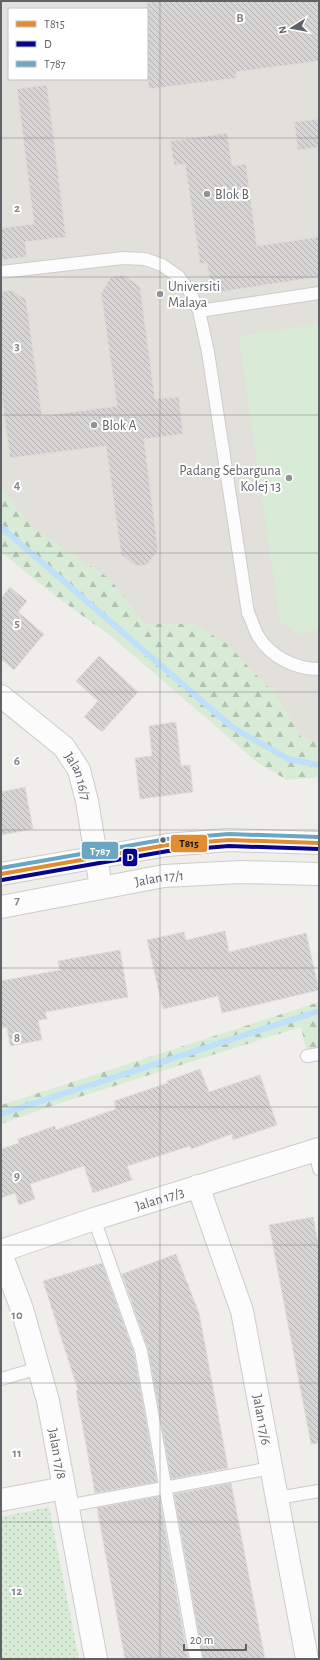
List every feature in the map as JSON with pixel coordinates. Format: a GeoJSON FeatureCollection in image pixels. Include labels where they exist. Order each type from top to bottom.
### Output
{"type":"FeatureCollection","features":[{"type":"Feature","properties":{"kind":"street","name":"Jalan 16/7"},"geometry":{"type":"LineString","coordinates":[[1,696],[64,747],[79,770],[87,801],[102,887]]}},
{"type":"Feature","properties":{"kind":"street"},"geometry":{"type":"LineString","coordinates":[[1,874],[167,844],[229,840],[319,843]]}},
{"type":"Feature","properties":{"kind":"street","name":"Jalan 17/1"},"geometry":{"type":"LineString","coordinates":[[1,906],[164,876],[241,872],[319,874]]}},
{"type":"Feature","properties":{"kind":"street","name":"Jalan 17/3"},"geometry":{"type":"LineString","coordinates":[[1,1252],[94,1219],[198,1186],[318,1156]]}},
{"type":"Feature","properties":{"kind":"street","name":"Jalan 17/6"},"geometry":{"type":"LineString","coordinates":[[198,1186],[242,1311],[307,1659]]}},
{"type":"Feature","properties":{"kind":"street","name":"Jalan 17/8"},"geometry":{"type":"LineString","coordinates":[[1,1252],[22,1309],[48,1401],[96,1659]]}},
{"type":"Feature","properties":{"kind":"street"},"geometry":{"type":"LineString","coordinates":[[1,1500],[66,1497]]}},
{"type":"Feature","properties":{"kind":"lane"},"geometry":{"type":"LineString","coordinates":[[1,272],[123,258],[146,259],[162,266],[179,277],[190,292],[199,311],[208,352],[248,613],[258,636],[274,655],[293,665],[319,669]]}},
{"type":"Feature","properties":{"kind":"lane"},"geometry":{"type":"LineString","coordinates":[[199,311],[319,293]]}},
{"type":"Feature","properties":{"kind":"lane"},"geometry":{"type":"LineString","coordinates":[[94,1219],[140,1351],[196,1659]]}},
{"type":"Feature","properties":{"kind":"lane"},"geometry":{"type":"LineString","coordinates":[[1,1379],[39,1368]]}},
{"type":"Feature","properties":{"kind":"lane"},"geometry":{"type":"LineString","coordinates":[[66,1497],[165,1487],[271,1468]]}},
{"type":"Feature","properties":{"kind":"lane"},"geometry":{"type":"LineString","coordinates":[[277,1498],[319,1491]]}},
{"type":"Feature","properties":{"kind":"shaded area","name":"Universiti Malaya"},"geometry":{"type":"Polygon","coordinates":[[[1,1],[319,1],[319,750],[292,744],[1,510],[1,1]]]}},
{"type":"Feature","properties":{"kind":"green space","name":"Padang Sebarguna Kolej 13"},"geometry":{"type":"Polygon","coordinates":[[[319,324],[319,630],[296,634],[280,621],[239,336],[319,324]]]}},
{"type":"Feature","properties":{"kind":"green space"},"geometry":{"type":"Polygon","coordinates":[[[1,487],[34,529],[110,579],[145,624],[194,624],[227,644],[278,698],[301,737],[319,742],[319,777],[287,780],[258,763],[112,637],[58,598],[1,552],[1,487]]]}},
{"type":"Feature","properties":{"kind":"green space"},"geometry":{"type":"Polygon","coordinates":[[[319,1002],[319,1047],[306,1049],[301,1027],[54,1105],[1,1124],[1,1105],[319,1002]]]}},
{"type":"Feature","properties":{"kind":"green space"},"geometry":{"type":"Polygon","coordinates":[[[49,1507],[79,1659],[1,1659],[1,1517],[49,1507]]]}},
{"type":"Feature","properties":{"kind":"building"},"geometry":{"type":"Polygon","coordinates":[[[147,1],[319,1],[319,61],[236,72],[237,78],[149,89],[147,1]]]}},
{"type":"Feature","properties":{"kind":"building"},"geometry":{"type":"Polygon","coordinates":[[[47,85],[66,237],[25,242],[27,257],[1,260],[1,228],[34,224],[17,89],[47,85]]]}},
{"type":"Feature","properties":{"kind":"building"},"geometry":{"type":"Polygon","coordinates":[[[319,119],[319,147],[298,150],[294,122],[319,119]]]}},
{"type":"Feature","properties":{"kind":"building","name":"Blok B"},"geometry":{"type":"Polygon","coordinates":[[[227,133],[232,166],[246,164],[257,246],[319,237],[319,277],[212,293],[207,263],[200,264],[185,164],[174,165],[170,141],[227,133]]]}},
{"type":"Feature","properties":{"kind":"building","name":"Blok A"},"geometry":{"type":"Polygon","coordinates":[[[124,275],[140,287],[155,399],[179,397],[183,434],[144,439],[158,550],[147,565],[135,566],[121,554],[106,446],[10,458],[1,388],[1,292],[12,290],[26,300],[42,416],[117,406],[101,293],[111,277],[124,275]]]}},
{"type":"Feature","properties":{"kind":"building"},"geometry":{"type":"Polygon","coordinates":[[[10,587],[27,601],[18,612],[44,634],[14,670],[1,659],[1,598],[10,587]]]}},
{"type":"Feature","properties":{"kind":"building"},"geometry":{"type":"Polygon","coordinates":[[[99,656],[138,692],[102,732],[84,717],[98,701],[76,681],[99,656]]]}},
{"type":"Feature","properties":{"kind":"building"},"geometry":{"type":"Polygon","coordinates":[[[176,722],[181,766],[190,765],[193,792],[140,799],[135,758],[152,756],[149,726],[176,722]]]}},
{"type":"Feature","properties":{"kind":"building"},"geometry":{"type":"Polygon","coordinates":[[[25,787],[33,829],[1,835],[1,792],[25,787]]]}},
{"type":"Feature","properties":{"kind":"building"},"geometry":{"type":"Polygon","coordinates":[[[225,931],[229,952],[306,933],[319,990],[222,1013],[218,996],[163,1009],[147,940],[184,932],[186,940],[225,931]]]}},
{"type":"Feature","properties":{"kind":"building"},"geometry":{"type":"Polygon","coordinates":[[[120,950],[128,997],[45,1012],[47,1019],[38,1020],[42,1040],[10,1046],[7,1027],[1,1028],[1,981],[60,970],[58,961],[120,950]]]}},
{"type":"Feature","properties":{"kind":"building"},"geometry":{"type":"Polygon","coordinates":[[[200,1069],[209,1092],[260,1075],[277,1125],[233,1140],[232,1134],[191,1149],[190,1146],[127,1166],[132,1180],[93,1193],[84,1166],[30,1184],[35,1199],[19,1205],[15,1193],[1,1198],[1,1149],[19,1143],[18,1139],[55,1126],[56,1130],[116,1109],[114,1101],[168,1083],[167,1081],[200,1069]]]}},
{"type":"Feature","properties":{"kind":"building"},"geometry":{"type":"Polygon","coordinates":[[[313,1217],[319,1248],[319,1443],[311,1444],[269,1225],[313,1217]]]}},
{"type":"Feature","properties":{"kind":"building"},"geometry":{"type":"Polygon","coordinates":[[[176,1254],[199,1313],[228,1468],[171,1479],[148,1350],[122,1274],[176,1254]]]}},
{"type":"Feature","properties":{"kind":"building"},"geometry":{"type":"Polygon","coordinates":[[[102,1263],[134,1353],[157,1482],[95,1493],[76,1391],[78,1390],[43,1281],[102,1263]]]}},
{"type":"Feature","properties":{"kind":"building"},"geometry":{"type":"Polygon","coordinates":[[[231,1483],[265,1659],[203,1659],[174,1494],[231,1483]]]}},
{"type":"Feature","properties":{"kind":"building"},"geometry":{"type":"Polygon","coordinates":[[[159,1496],[188,1659],[125,1659],[97,1508],[159,1496]]]}},
{"type":"Feature","properties":{"kind":"waterway"},"geometry":{"type":"LineString","coordinates":[[1,527],[232,727],[288,759],[319,765]]}},
{"type":"Feature","properties":{"kind":"waterway"},"geometry":{"type":"LineString","coordinates":[[1,1114],[319,1011]]}},
{"type":"Feature","properties":{"kind":"transit line","name":"T787"},"geometry":{"type":"LineString","coordinates":[[1,868],[167,839],[229,834],[319,837]]}},
{"type":"Feature","properties":{"kind":"transit line","name":"T815"},"geometry":{"type":"LineString","coordinates":[[1,874],[167,845],[229,840],[319,843]]}},
{"type":"Feature","properties":{"kind":"transit line","name":"D"},"geometry":{"type":"LineString","coordinates":[[2,880],[168,851],[229,846],[319,849]]}},
{"type":"Feature","properties":{"kind":"place","name":"Blok B"},"geometry":{"type":"Point","coordinates":[207,194]}},
{"type":"Feature","properties":{"kind":"place","name":"Universiti Malaya"},"geometry":{"type":"Point","coordinates":[160,294]}},
{"type":"Feature","properties":{"kind":"place","name":"Blok A"},"geometry":{"type":"Point","coordinates":[94,425]}},
{"type":"Feature","properties":{"kind":"place","name":"Padang Sebarguna Kolej 13"},"geometry":{"type":"Point","coordinates":[289,478]}}]}
